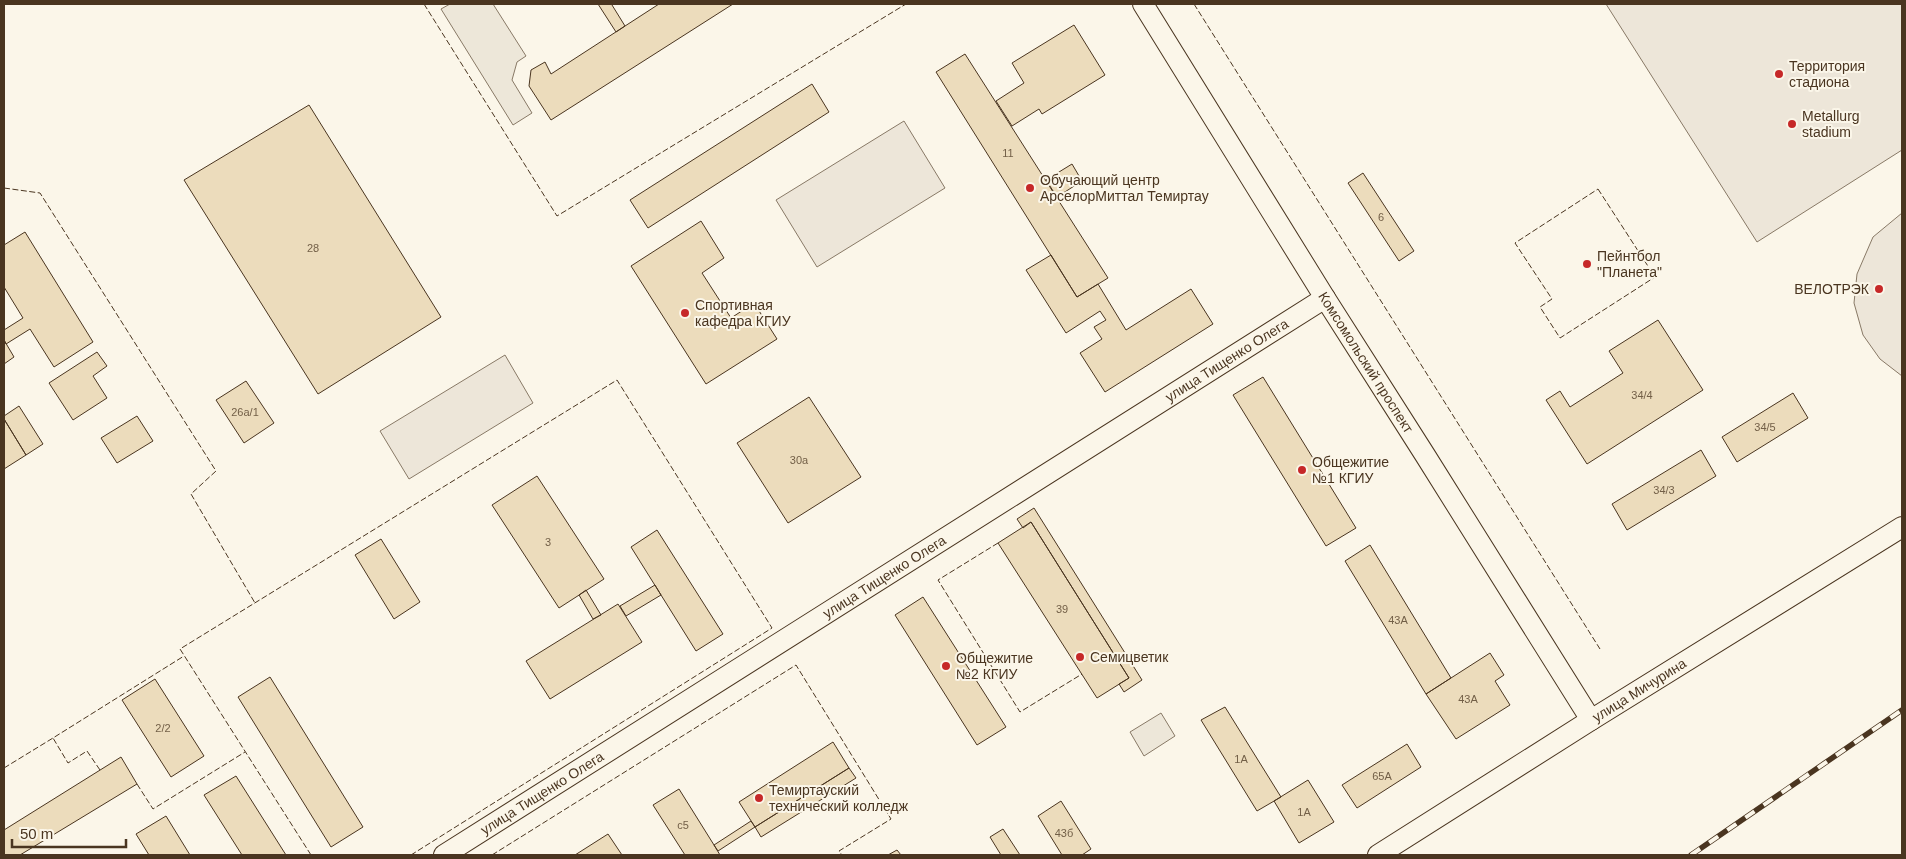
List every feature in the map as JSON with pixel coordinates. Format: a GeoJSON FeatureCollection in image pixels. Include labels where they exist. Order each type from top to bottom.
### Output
{"type":"FeatureCollection","features":[{"type":"Feature","properties":{"kind":"street","name":"Комсомольский проспект"},"geometry":{"type":"LineString","coordinates":[[1143,4],[1324,298],[1426,455],[1591,720]]}},
{"type":"Feature","properties":{"kind":"street","name":"улица Тищенко Олега"},"geometry":{"type":"LineString","coordinates":[[444,855],[1324,298]]}},
{"type":"Feature","properties":{"kind":"street","name":"улица Мичурина"},"geometry":{"type":"LineString","coordinates":[[1378,855],[1902,527]]}},
{"type":"Feature","properties":{"kind":"shaded area"},"geometry":{"type":"Polygon","coordinates":[[[450,4],[493,4],[526,56],[517,62],[512,80],[532,113],[513,125],[441,9],[450,4]]]}},
{"type":"Feature","properties":{"kind":"shaded area","name":"Metallurg stadium"},"geometry":{"type":"Polygon","coordinates":[[[1606,4],[1902,4],[1902,150],[1757,242],[1606,4]]]}},
{"type":"Feature","properties":{"kind":"shaded area"},"geometry":{"type":"Polygon","coordinates":[[[904,121],[945,188],[817,267],[776,200],[904,121]]]}},
{"type":"Feature","properties":{"kind":"shaded area","name":"ВЕЛОТРЭК"},"geometry":{"type":"Polygon","coordinates":[[[1902,213],[1902,376],[1880,359],[1863,335],[1854,303],[1857,274],[1873,237],[1902,213]]]}},
{"type":"Feature","properties":{"kind":"shaded area"},"geometry":{"type":"Polygon","coordinates":[[[505,355],[533,403],[409,479],[380,431],[505,355]]]}},
{"type":"Feature","properties":{"kind":"shaded area"},"geometry":{"type":"Polygon","coordinates":[[[1161,713],[1175,736],[1144,756],[1130,732],[1161,713]]]}},
{"type":"Feature","properties":{"kind":"building"},"geometry":{"type":"Polygon","coordinates":[[[598,4],[613,4],[625,26],[616,32],[598,4]]]}},
{"type":"Feature","properties":{"kind":"building"},"geometry":{"type":"Polygon","coordinates":[[[659,4],[733,4],[551,120],[529,86],[531,70],[545,62],[551,74],[659,4]]]}},
{"type":"Feature","properties":{"kind":"building"},"geometry":{"type":"Polygon","coordinates":[[[1074,25],[1105,75],[1042,114],[1039,109],[1012,126],[996,101],[1024,83],[1012,63],[1074,25]]]}},
{"type":"Feature","properties":{"kind":"building"},"geometry":{"type":"Polygon","coordinates":[[[965,54],[1108,278],[1077,297],[936,72],[965,54]]]}},
{"type":"Feature","properties":{"kind":"building"},"geometry":{"type":"Polygon","coordinates":[[[812,84],[829,112],[648,228],[630,200],[812,84]]]}},
{"type":"Feature","properties":{"kind":"building"},"geometry":{"type":"Polygon","coordinates":[[[309,105],[441,317],[318,394],[184,180],[309,105]]]}},
{"type":"Feature","properties":{"kind":"building"},"geometry":{"type":"Polygon","coordinates":[[[1072,164],[1082,181],[1057,197],[1046,180],[1072,164]]]}},
{"type":"Feature","properties":{"kind":"building"},"geometry":{"type":"Polygon","coordinates":[[[1363,173],[1414,251],[1399,261],[1348,183],[1363,173]]]}},
{"type":"Feature","properties":{"kind":"building"},"geometry":{"type":"Polygon","coordinates":[[[701,221],[724,258],[702,273],[731,318],[754,303],[777,339],[706,384],[631,266],[701,221]]]}},
{"type":"Feature","properties":{"kind":"building"},"geometry":{"type":"Polygon","coordinates":[[[25,232],[93,342],[54,367],[30,329],[6,344],[4,340],[4,330],[23,318],[4,287],[4,245],[25,232]]]}},
{"type":"Feature","properties":{"kind":"building"},"geometry":{"type":"Polygon","coordinates":[[[1051,255],[1077,297],[1098,284],[1126,330],[1191,289],[1213,324],[1105,392],[1080,353],[1102,339],[1094,327],[1106,320],[1100,311],[1066,333],[1026,270],[1051,255]]]}},
{"type":"Feature","properties":{"kind":"building"},"geometry":{"type":"Polygon","coordinates":[[[1658,320],[1703,390],[1587,464],[1546,400],[1560,391],[1570,407],[1623,373],[1609,351],[1658,320]]]}},
{"type":"Feature","properties":{"kind":"building"},"geometry":{"type":"Polygon","coordinates":[[[4,340],[14,357],[4,364],[4,340]]]}},
{"type":"Feature","properties":{"kind":"building"},"geometry":{"type":"Polygon","coordinates":[[[97,352],[107,366],[93,376],[107,398],[73,420],[49,383],[97,352]]]}},
{"type":"Feature","properties":{"kind":"building"},"geometry":{"type":"Polygon","coordinates":[[[1263,377],[1356,528],[1326,546],[1233,395],[1263,377]]]}},
{"type":"Feature","properties":{"kind":"building"},"geometry":{"type":"Polygon","coordinates":[[[246,381],[274,423],[244,443],[216,400],[246,381]]]}},
{"type":"Feature","properties":{"kind":"building"},"geometry":{"type":"Polygon","coordinates":[[[1793,393],[1808,418],[1737,462],[1722,437],[1793,393]]]}},
{"type":"Feature","properties":{"kind":"building"},"geometry":{"type":"Polygon","coordinates":[[[809,397],[861,477],[788,523],[737,443],[809,397]]]}},
{"type":"Feature","properties":{"kind":"building"},"geometry":{"type":"Polygon","coordinates":[[[19,406],[43,444],[26,455],[4,419],[4,416],[19,406]]]}},
{"type":"Feature","properties":{"kind":"building"},"geometry":{"type":"Polygon","coordinates":[[[137,416],[153,441],[117,463],[101,438],[137,416]]]}},
{"type":"Feature","properties":{"kind":"building"},"geometry":{"type":"Polygon","coordinates":[[[4,419],[26,455],[4,469],[4,419]]]}},
{"type":"Feature","properties":{"kind":"building"},"geometry":{"type":"Polygon","coordinates":[[[1701,450],[1716,476],[1627,530],[1612,504],[1701,450]]]}},
{"type":"Feature","properties":{"kind":"building"},"geometry":{"type":"Polygon","coordinates":[[[537,476],[604,579],[559,608],[492,505],[537,476]]]}},
{"type":"Feature","properties":{"kind":"building"},"geometry":{"type":"Polygon","coordinates":[[[1034,508],[1142,680],[1124,692],[1119,684],[1129,678],[1031,522],[1023,528],[1017,519],[1034,508]]]}},
{"type":"Feature","properties":{"kind":"building"},"geometry":{"type":"Polygon","coordinates":[[[1031,522],[1129,678],[1097,698],[998,543],[1031,522]]]}},
{"type":"Feature","properties":{"kind":"building"},"geometry":{"type":"Polygon","coordinates":[[[657,530],[723,634],[696,651],[631,547],[657,530]]]}},
{"type":"Feature","properties":{"kind":"building"},"geometry":{"type":"Polygon","coordinates":[[[381,539],[420,602],[394,619],[355,555],[381,539]]]}},
{"type":"Feature","properties":{"kind":"building"},"geometry":{"type":"Polygon","coordinates":[[[1370,545],[1451,678],[1426,694],[1345,561],[1370,545]]]}},
{"type":"Feature","properties":{"kind":"building"},"geometry":{"type":"Polygon","coordinates":[[[655,585],[661,595],[626,616],[620,606],[655,585]]]}},
{"type":"Feature","properties":{"kind":"building"},"geometry":{"type":"Polygon","coordinates":[[[586,590],[601,615],[593,619],[579,595],[586,590]]]}},
{"type":"Feature","properties":{"kind":"building"},"geometry":{"type":"Polygon","coordinates":[[[923,597],[1006,727],[977,745],[895,615],[923,597]]]}},
{"type":"Feature","properties":{"kind":"building"},"geometry":{"type":"Polygon","coordinates":[[[618,604],[642,642],[550,699],[526,661],[618,604]]]}},
{"type":"Feature","properties":{"kind":"building"},"geometry":{"type":"Polygon","coordinates":[[[1490,653],[1504,675],[1495,681],[1510,705],[1456,739],[1426,694],[1490,653]]]}},
{"type":"Feature","properties":{"kind":"building"},"geometry":{"type":"Polygon","coordinates":[[[270,677],[363,827],[331,847],[238,697],[270,677]]]}},
{"type":"Feature","properties":{"kind":"building"},"geometry":{"type":"Polygon","coordinates":[[[155,679],[204,756],[171,777],[122,700],[155,679]]]}},
{"type":"Feature","properties":{"kind":"building"},"geometry":{"type":"Polygon","coordinates":[[[1225,707],[1281,797],[1257,811],[1201,720],[1225,707]]]}},
{"type":"Feature","properties":{"kind":"building"},"geometry":{"type":"Polygon","coordinates":[[[833,742],[849,768],[755,827],[739,802],[833,742]]]}},
{"type":"Feature","properties":{"kind":"building"},"geometry":{"type":"Polygon","coordinates":[[[1407,744],[1421,767],[1357,808],[1342,785],[1407,744]]]}},
{"type":"Feature","properties":{"kind":"building"},"geometry":{"type":"Polygon","coordinates":[[[121,757],[137,784],[20,855],[4,855],[4,830],[121,757]]]}},
{"type":"Feature","properties":{"kind":"building"},"geometry":{"type":"Polygon","coordinates":[[[849,768],[856,778],[761,837],[755,827],[849,768]]]}},
{"type":"Feature","properties":{"kind":"building"},"geometry":{"type":"Polygon","coordinates":[[[236,776],[286,855],[242,855],[204,795],[236,776]]]}},
{"type":"Feature","properties":{"kind":"building"},"geometry":{"type":"Polygon","coordinates":[[[1308,780],[1334,822],[1299,843],[1274,801],[1308,780]]]}},
{"type":"Feature","properties":{"kind":"building"},"geometry":{"type":"Polygon","coordinates":[[[679,789],[720,855],[685,855],[653,805],[679,789]]]}},
{"type":"Feature","properties":{"kind":"building"},"geometry":{"type":"Polygon","coordinates":[[[1061,801],[1091,849],[1082,855],[1062,855],[1038,816],[1061,801]]]}},
{"type":"Feature","properties":{"kind":"building"},"geometry":{"type":"Polygon","coordinates":[[[166,816],[190,855],[149,855],[136,834],[166,816]]]}},
{"type":"Feature","properties":{"kind":"building"},"geometry":{"type":"Polygon","coordinates":[[[751,821],[755,827],[718,851],[714,845],[751,821]]]}},
{"type":"Feature","properties":{"kind":"building"},"geometry":{"type":"Polygon","coordinates":[[[1003,829],[1020,855],[1001,855],[990,837],[1003,829]]]}},
{"type":"Feature","properties":{"kind":"building"},"geometry":{"type":"Polygon","coordinates":[[[608,834],[622,855],[575,855],[608,834]]]}},
{"type":"Feature","properties":{"kind":"building"},"geometry":{"type":"Polygon","coordinates":[[[897,850],[901,855],[888,855],[897,850]]]}},
{"type":"Feature","properties":{"kind":"railway"},"geometry":{"type":"LineString","coordinates":[[1691,855],[1902,710]]}},
{"type":"Feature","properties":{"kind":"fence"},"geometry":{"type":"LineString","coordinates":[[424,4],[557,216],[906,4]]}},
{"type":"Feature","properties":{"kind":"fence"},"geometry":{"type":"LineString","coordinates":[[1194,4],[1600,649]]}},
{"type":"Feature","properties":{"kind":"fence"},"geometry":{"type":"LineString","coordinates":[[4,188],[40,193],[216,471],[191,494],[255,603]]}},
{"type":"Feature","properties":{"kind":"fence"},"geometry":{"type":"LineString","coordinates":[[1598,189],[1655,277],[1560,338],[1540,307],[1552,299],[1515,243],[1598,189]]}},
{"type":"Feature","properties":{"kind":"fence"},"geometry":{"type":"LineString","coordinates":[[311,855],[180,649],[617,380],[772,628],[411,855]]}},
{"type":"Feature","properties":{"kind":"fence"},"geometry":{"type":"LineString","coordinates":[[998,543],[938,580],[1020,712],[1082,674]]}},
{"type":"Feature","properties":{"kind":"fence"},"geometry":{"type":"LineString","coordinates":[[100,770],[87,751],[68,763],[53,738],[184,656]]}},
{"type":"Feature","properties":{"kind":"fence"},"geometry":{"type":"LineString","coordinates":[[492,855],[796,665],[891,819],[839,851],[842,855]]}},
{"type":"Feature","properties":{"kind":"fence"},"geometry":{"type":"LineString","coordinates":[[4,768],[53,738]]}},
{"type":"Feature","properties":{"kind":"fence"},"geometry":{"type":"LineString","coordinates":[[137,784],[153,809],[245,752]]}},
{"type":"Feature","properties":{"kind":"place","name":"Территория стадиона"},"geometry":{"type":"Point","coordinates":[1779,74]}},
{"type":"Feature","properties":{"kind":"place","name":"Metallurg stadium"},"geometry":{"type":"Point","coordinates":[1792,124]}},
{"type":"Feature","properties":{"kind":"place","name":"Обучающий центр АрселорМиттал Темиртау"},"geometry":{"type":"Point","coordinates":[1030,188]}},
{"type":"Feature","properties":{"kind":"place","name":"Пейнтбол \"Планета\""},"geometry":{"type":"Point","coordinates":[1587,264]}},
{"type":"Feature","properties":{"kind":"place","name":"ВЕЛОТРЭК"},"geometry":{"type":"Point","coordinates":[1879,289]}},
{"type":"Feature","properties":{"kind":"place","name":"Спортивная кафедра КГИУ"},"geometry":{"type":"Point","coordinates":[685,313]}},
{"type":"Feature","properties":{"kind":"place","name":"Общежитие №1 КГИУ"},"geometry":{"type":"Point","coordinates":[1302,470]}},
{"type":"Feature","properties":{"kind":"place","name":"Семицветик"},"geometry":{"type":"Point","coordinates":[1080,657]}},
{"type":"Feature","properties":{"kind":"place","name":"Общежитие №2 КГИУ"},"geometry":{"type":"Point","coordinates":[946,666]}},
{"type":"Feature","properties":{"kind":"place","name":"Темиртауский технический колледж"},"geometry":{"type":"Point","coordinates":[759,798]}}]}
